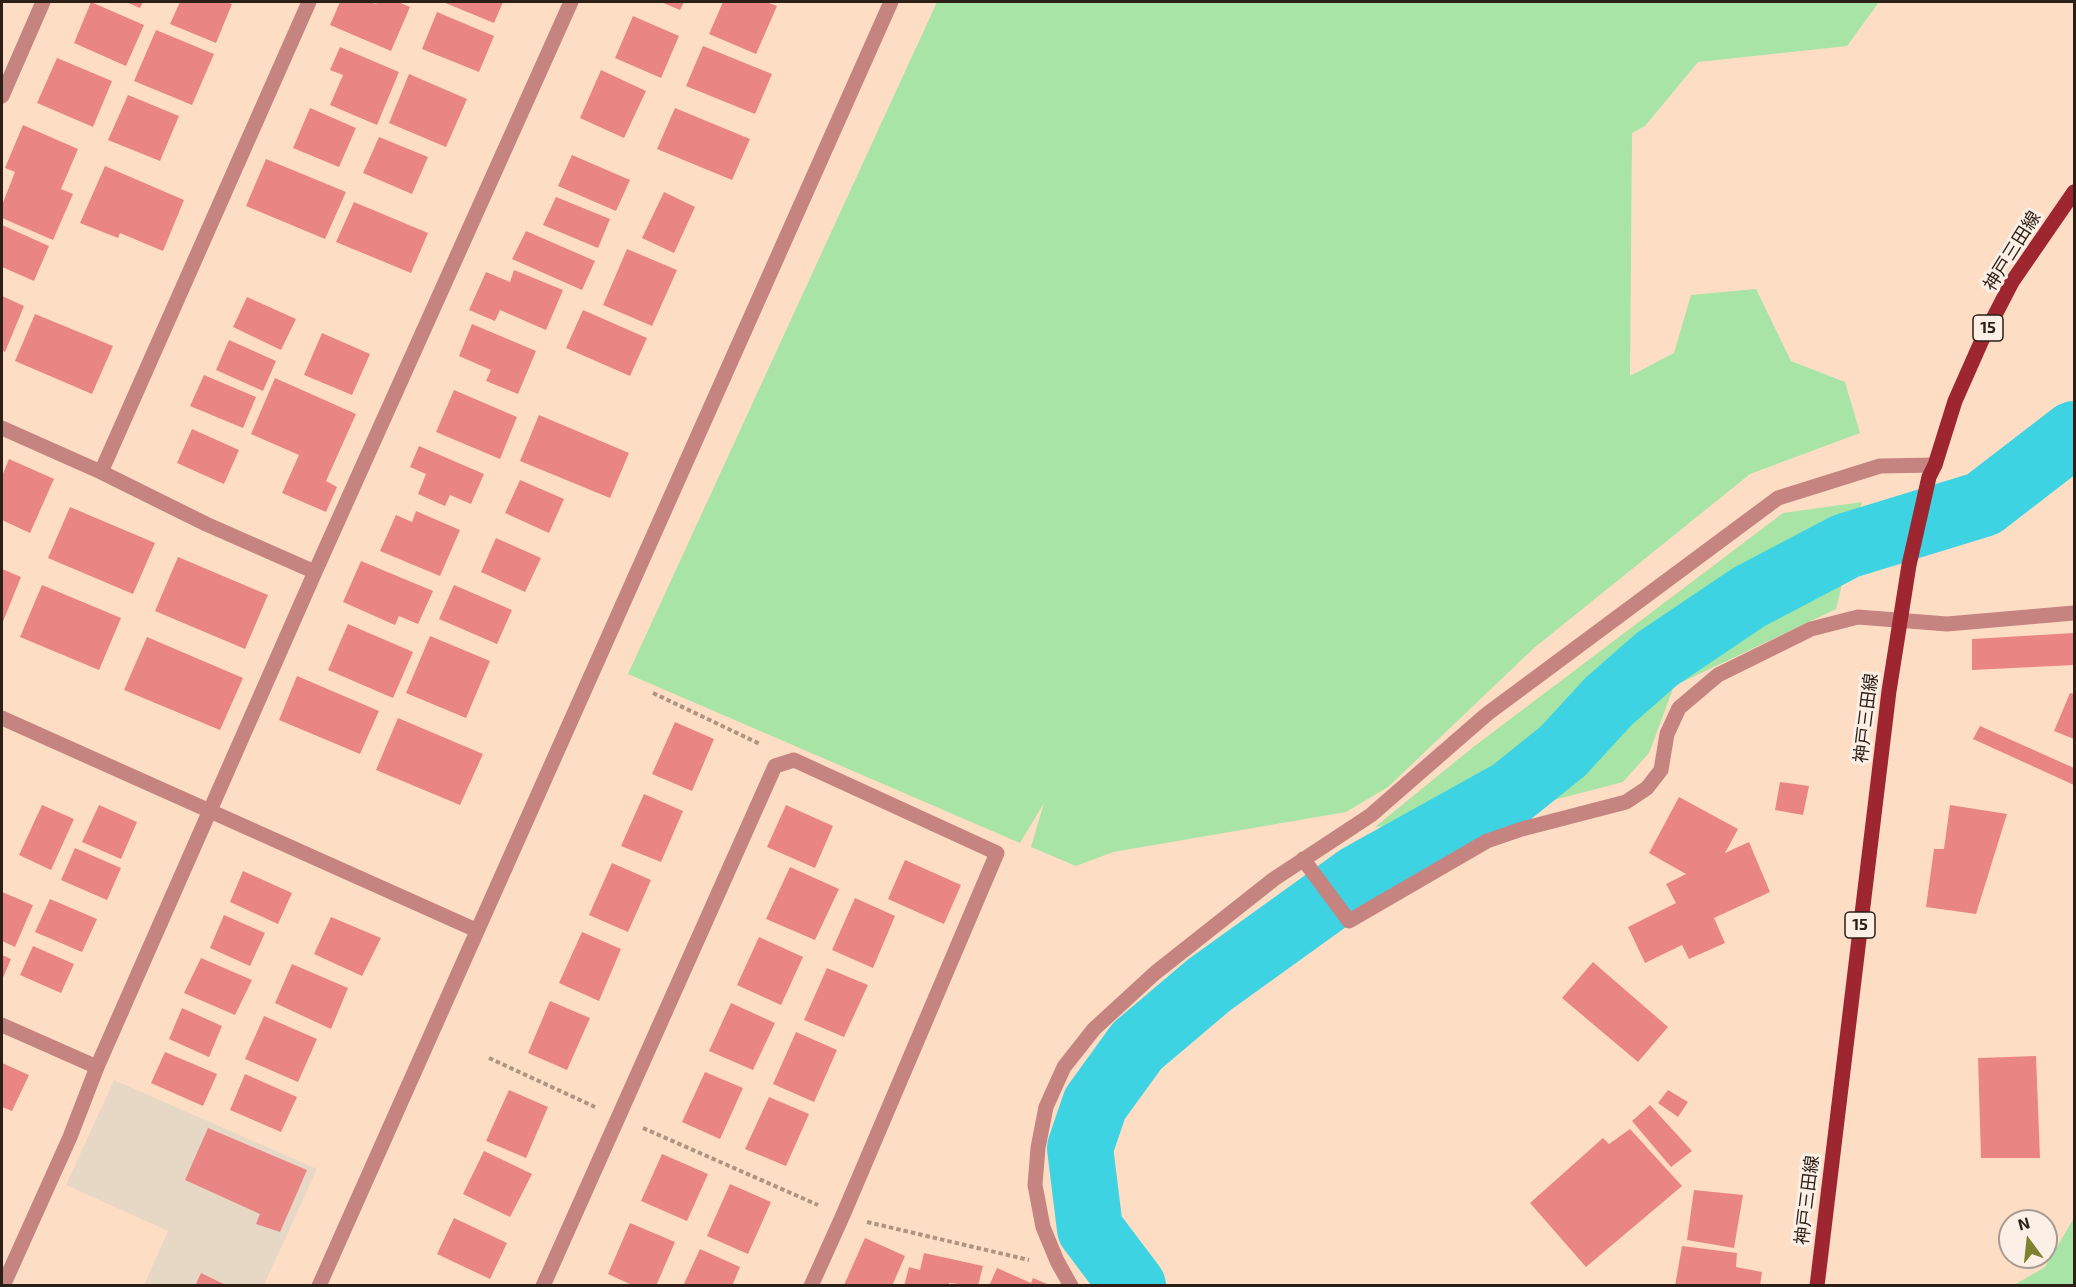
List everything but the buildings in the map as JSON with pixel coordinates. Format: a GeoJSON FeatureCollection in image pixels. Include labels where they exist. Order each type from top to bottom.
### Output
{"type":"FeatureCollection","features":[{"type":"Feature","properties":{"kind":"main road","name":"神戸三田線"},"geometry":{"type":"LineString","coordinates":[[1816,1286],[1889,691],[1909,565],[1932,471],[1955,401],[1982,340],[2013,282],[2074,192]]}},
{"type":"Feature","properties":{"kind":"street"},"geometry":{"type":"LineString","coordinates":[[2,96],[43,2]]}},
{"type":"Feature","properties":{"kind":"street"},"geometry":{"type":"LineString","coordinates":[[101,472],[309,2]]}},
{"type":"Feature","properties":{"kind":"street"},"geometry":{"type":"LineString","coordinates":[[3,1286],[315,572],[571,2]]}},
{"type":"Feature","properties":{"kind":"street"},"geometry":{"type":"LineString","coordinates":[[319,1286],[891,2]]}},
{"type":"Feature","properties":{"kind":"street"},"geometry":{"type":"LineString","coordinates":[[2,428],[101,472],[206,524],[315,572]]}},
{"type":"Feature","properties":{"kind":"street"},"geometry":{"type":"LineString","coordinates":[[1071,1286],[1057,1261],[1043,1227],[1035,1185],[1038,1148],[1046,1107],[1064,1067],[1094,1029],[1155,973],[1274,879],[1307,864],[1371,815],[1487,714],[1778,498],[1880,466],[1932,471]]}},
{"type":"Feature","properties":{"kind":"street"},"geometry":{"type":"LineString","coordinates":[[1307,864],[1348,921],[1487,841],[1522,829],[1626,802],[1647,788],[1661,770],[1667,734],[1678,708],[1718,675],[1811,629],[1858,617],[1947,624],[2074,613]]}},
{"type":"Feature","properties":{"kind":"street"},"geometry":{"type":"LineString","coordinates":[[2,718],[476,930]]}},
{"type":"Feature","properties":{"kind":"street"},"geometry":{"type":"LineString","coordinates":[[543,1286],[775,766],[794,760],[997,853],[811,1286]]}},
{"type":"Feature","properties":{"kind":"street"},"geometry":{"type":"LineString","coordinates":[[2,1025],[97,1067]]}},
{"type":"Feature","properties":{"kind":"path"},"geometry":{"type":"LineString","coordinates":[[653,693],[794,760]]}},
{"type":"Feature","properties":{"kind":"path"},"geometry":{"type":"LineString","coordinates":[[489,1058],[603,1110]]}},
{"type":"Feature","properties":{"kind":"path"},"geometry":{"type":"LineString","coordinates":[[646,1129],[827,1209]]}},
{"type":"Feature","properties":{"kind":"path"},"geometry":{"type":"LineString","coordinates":[[858,1220],[1035,1262]]}},
{"type":"Feature","properties":{"kind":"shaded area"},"geometry":{"type":"Polygon","coordinates":[[[114,1080],[317,1169],[264,1285],[144,1285],[168,1231],[66,1185],[114,1080]]]}},
{"type":"Feature","properties":{"kind":"green space"},"geometry":{"type":"Polygon","coordinates":[[[937,2],[1879,2],[1847,46],[1698,62],[1645,126],[1632,133],[1630,376],[1674,353],[1691,295],[1756,289],[1791,361],[1845,382],[1860,433],[1750,474],[1534,648],[1388,787],[1346,812],[1113,852],[1076,866],[1031,847],[1044,803],[1020,843],[628,674],[937,2]]]}},
{"type":"Feature","properties":{"kind":"green space"},"geometry":{"type":"Polygon","coordinates":[[[1862,502],[1836,609],[1674,686],[1649,753],[1623,782],[1538,804],[1502,764],[1406,824],[1375,827],[1472,748],[1783,513],[1862,502]]]}},
{"type":"Feature","properties":{"kind":"green space"},"geometry":{"type":"Polygon","coordinates":[[[2074,1218],[2074,1285],[2014,1285],[2042,1269],[2058,1269],[2058,1245],[2074,1218]]]}},
{"type":"Feature","properties":{"kind":"waterway"},"geometry":{"type":"LineString","coordinates":[[1133,1286],[1090,1229],[1080,1148],[1095,1104],[1137,1046],[1209,985],[1359,877],[1512,792],[1563,751],[1609,701],[1657,659],[1749,597],[1846,546],[1983,504],[2074,434]]}}]}
